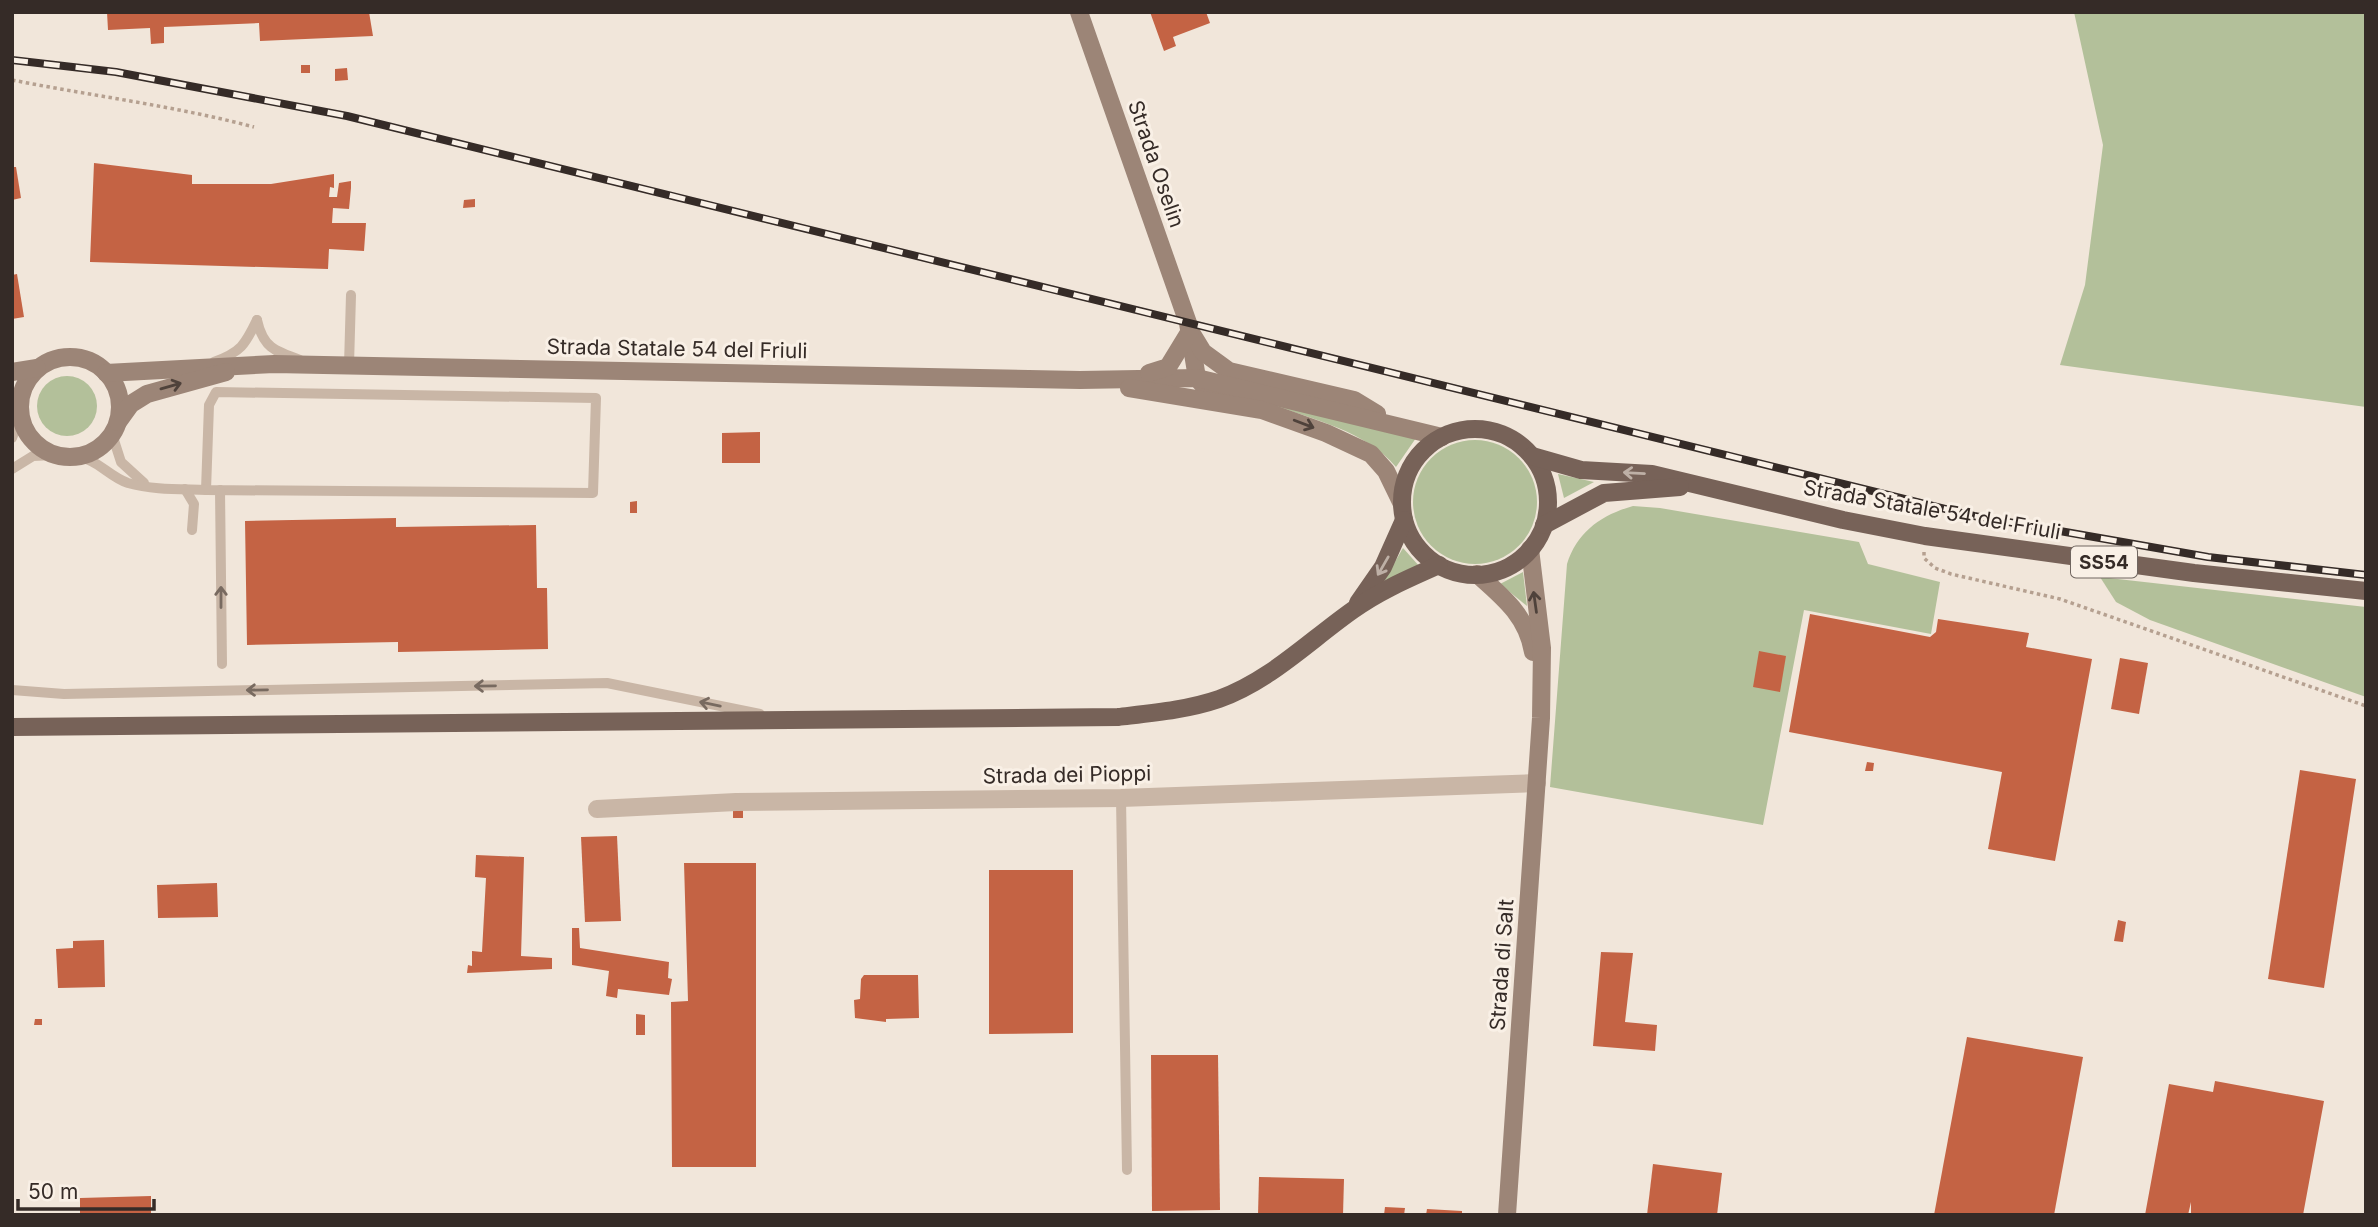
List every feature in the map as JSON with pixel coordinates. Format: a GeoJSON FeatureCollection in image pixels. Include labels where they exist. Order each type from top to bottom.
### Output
{"type":"FeatureCollection","features":[{"type":"Feature","properties":{"kind":"main road","name":"Strada Statale 54 del Friuli"},"geometry":{"type":"LineString","coordinates":[[1439,565],[1420,550],[1403,512],[1404,482],[1414,461],[1442,437],[1471,429],[1487,430],[1507,437],[1532,456],[1581,470],[1652,474],[1925,536],[2180,572],[2366,591]]}},
{"type":"Feature","properties":{"kind":"main road"},"geometry":{"type":"LineString","coordinates":[[12,727],[1118,717],[1157,713],[1219,699],[1252,683],[1276,670],[1354,609],[1439,565],[1453,571],[1477,574],[1509,566],[1530,549],[1544,525],[1547,492],[1540,469],[1532,456]]}},
{"type":"Feature","properties":{"kind":"main road","name":"Strada Statale 54 del Friuli"},"geometry":{"type":"LineString","coordinates":[[1544,525],[1604,494],[1701,487]]}},
{"type":"Feature","properties":{"kind":"main road"},"geometry":{"type":"LineString","coordinates":[[1354,609],[1383,567],[1403,512]]}},
{"type":"Feature","properties":{"kind":"street","name":"Strada Oselin"},"geometry":{"type":"LineString","coordinates":[[1079,12],[1190,331]]}},
{"type":"Feature","properties":{"kind":"street"},"geometry":{"type":"LineString","coordinates":[[1190,331],[1197,378],[1208,391],[1238,405]]}},
{"type":"Feature","properties":{"kind":"street","name":"Strada Statale 54 del Friuli"},"geometry":{"type":"LineString","coordinates":[[1080,380],[1160,372],[1176,358],[1190,331]]}},
{"type":"Feature","properties":{"kind":"street","name":"Strada Statale 54 del Friuli"},"geometry":{"type":"LineString","coordinates":[[1190,331],[1203,352],[1229,372],[1354,400],[1395,425]]}},
{"type":"Feature","properties":{"kind":"street"},"geometry":{"type":"LineString","coordinates":[[12,372],[37,368],[56,359],[75,357],[92,362],[106,373],[120,402],[115,429]]}},
{"type":"Feature","properties":{"kind":"street","name":"Strada Statale 54 del Friuli"},"geometry":{"type":"LineString","coordinates":[[106,373],[204,365],[274,363],[1080,380],[1197,378],[1442,437]]}},
{"type":"Feature","properties":{"kind":"street","name":"Strada Statale 54 del Friuli"},"geometry":{"type":"LineString","coordinates":[[74,457],[92,452],[115,429],[131,404],[147,394],[210,376],[274,363]]}},
{"type":"Feature","properties":{"kind":"street"},"geometry":{"type":"LineString","coordinates":[[37,368],[24,386],[16,413],[29,437],[55,455],[74,457]]}},
{"type":"Feature","properties":{"kind":"street","name":"Strada Statale 54 del Friuli"},"geometry":{"type":"LineString","coordinates":[[1080,380],[1238,405],[1292,419],[1371,454],[1386,471],[1403,512]]}},
{"type":"Feature","properties":{"kind":"street"},"geometry":{"type":"LineString","coordinates":[[1530,549],[1542,648],[1541,718]]}},
{"type":"Feature","properties":{"kind":"street"},"geometry":{"type":"LineString","coordinates":[[1477,574],[1516,610],[1525,625],[1532,644],[1541,718]]}},
{"type":"Feature","properties":{"kind":"street","name":"Strada di Salt"},"geometry":{"type":"LineString","coordinates":[[1507,1215],[1541,718]]}},
{"type":"Feature","properties":{"kind":"street","name":"Strada dei Pioppi"},"geometry":{"type":"LineString","coordinates":[[597,809],[736,802],[1121,798],[1537,783]]}},
{"type":"Feature","properties":{"kind":"lane"},"geometry":{"type":"LineString","coordinates":[[349,365],[351,295]]}},
{"type":"Feature","properties":{"kind":"lane"},"geometry":{"type":"LineString","coordinates":[[204,365],[235,354],[245,344],[257,320],[261,339],[270,347],[310,364]]}},
{"type":"Feature","properties":{"kind":"lane"},"geometry":{"type":"LineString","coordinates":[[74,457],[94,461],[126,482],[153,488],[206,490],[593,493],[596,398],[216,392],[209,405],[206,490]]}},
{"type":"Feature","properties":{"kind":"lane"},"geometry":{"type":"LineString","coordinates":[[12,438],[16,413]]}},
{"type":"Feature","properties":{"kind":"lane"},"geometry":{"type":"LineString","coordinates":[[115,429],[121,462],[138,480],[153,488]]}},
{"type":"Feature","properties":{"kind":"lane"},"geometry":{"type":"LineString","coordinates":[[12,469],[33,456],[55,455]]}},
{"type":"Feature","properties":{"kind":"lane"},"geometry":{"type":"LineString","coordinates":[[185,489],[194,504],[192,530]]}},
{"type":"Feature","properties":{"kind":"lane"},"geometry":{"type":"LineString","coordinates":[[220,490],[222,664]]}},
{"type":"Feature","properties":{"kind":"lane"},"geometry":{"type":"LineString","coordinates":[[12,691],[64,694],[607,683],[777,718]]}},
{"type":"Feature","properties":{"kind":"lane"},"geometry":{"type":"LineString","coordinates":[[1121,798],[1127,1170]]}},
{"type":"Feature","properties":{"kind":"path"},"geometry":{"type":"LineString","coordinates":[[12,80],[197,112],[254,127]]}},
{"type":"Feature","properties":{"kind":"path"},"geometry":{"type":"LineString","coordinates":[[1925,536],[1924,558],[1935,568],[2073,603],[2366,706]]}},
{"type":"Feature","properties":{"kind":"green space"},"geometry":{"type":"Polygon","coordinates":[[[2074,12],[2366,12],[2366,407],[2060,365],[2085,285],[2103,145],[2074,12]]]}},
{"type":"Feature","properties":{"kind":"green space"},"geometry":{"type":"Polygon","coordinates":[[[61,376],[73,376],[92,389],[97,406],[95,418],[84,431],[73,436],[61,436],[42,423],[37,412],[37,400],[50,381],[61,376]]]}},
{"type":"Feature","properties":{"kind":"green space"},"geometry":{"type":"Polygon","coordinates":[[[1271,404],[1416,438],[1396,467],[1370,444],[1355,435],[1271,404]]]}},
{"type":"Feature","properties":{"kind":"green space"},"geometry":{"type":"Polygon","coordinates":[[[1475,440],[1499,445],[1519,458],[1532,478],[1537,502],[1532,526],[1519,546],[1499,559],[1475,564],[1451,559],[1431,546],[1418,526],[1413,502],[1418,478],[1431,458],[1451,445],[1475,440]]]}},
{"type":"Feature","properties":{"kind":"green space"},"geometry":{"type":"Polygon","coordinates":[[[1558,474],[1594,482],[1564,498],[1558,474]]]}},
{"type":"Feature","properties":{"kind":"green space"},"geometry":{"type":"Polygon","coordinates":[[[1633,506],[1660,508],[1859,542],[1868,564],[1940,582],[1931,634],[1804,610],[1763,825],[1550,787],[1567,564],[1577,543],[1592,526],[1611,514],[1633,506]]]}},
{"type":"Feature","properties":{"kind":"green space"},"geometry":{"type":"Polygon","coordinates":[[[1403,548],[1420,567],[1381,586],[1403,548]]]}},
{"type":"Feature","properties":{"kind":"green space"},"geometry":{"type":"Polygon","coordinates":[[[1523,572],[1527,606],[1500,584],[1523,572]]]}},
{"type":"Feature","properties":{"kind":"green space"},"geometry":{"type":"Polygon","coordinates":[[[2100,577],[2366,607],[2366,697],[2150,620],[2116,602],[2100,577]]]}},
{"type":"Feature","properties":{"kind":"building"},"geometry":{"type":"Polygon","coordinates":[[[107,12],[369,12],[373,36],[260,41],[259,23],[164,27],[164,43],[151,44],[150,28],[108,30],[107,12]]]}},
{"type":"Feature","properties":{"kind":"building"},"geometry":{"type":"Polygon","coordinates":[[[1150,12],[1206,12],[1210,23],[1173,37],[1176,46],[1164,51],[1150,12]]]}},
{"type":"Feature","properties":{"kind":"building"},"geometry":{"type":"Polygon","coordinates":[[[301,65],[310,65],[310,73],[301,73],[301,65]]]}},
{"type":"Feature","properties":{"kind":"building"},"geometry":{"type":"Polygon","coordinates":[[[347,68],[348,80],[335,81],[335,69],[347,68]]]}},
{"type":"Feature","properties":{"kind":"building"},"geometry":{"type":"Polygon","coordinates":[[[94,163],[192,175],[192,184],[271,184],[334,174],[334,188],[330,187],[329,197],[337,197],[339,183],[351,181],[351,188],[349,209],[333,208],[332,223],[366,223],[364,251],[329,249],[328,269],[90,262],[94,163]]]}},
{"type":"Feature","properties":{"kind":"building"},"geometry":{"type":"Polygon","coordinates":[[[12,167],[16,167],[21,198],[12,200],[12,167]]]}},
{"type":"Feature","properties":{"kind":"building"},"geometry":{"type":"Polygon","coordinates":[[[475,199],[475,207],[463,208],[464,200],[475,199]]]}},
{"type":"Feature","properties":{"kind":"building"},"geometry":{"type":"Polygon","coordinates":[[[17,274],[24,317],[12,319],[12,275],[17,274]]]}},
{"type":"Feature","properties":{"kind":"building"},"geometry":{"type":"Polygon","coordinates":[[[760,432],[760,463],[722,463],[722,433],[760,432]]]}},
{"type":"Feature","properties":{"kind":"building"},"geometry":{"type":"Polygon","coordinates":[[[637,501],[637,513],[630,513],[630,502],[637,501]]]}},
{"type":"Feature","properties":{"kind":"building"},"geometry":{"type":"Polygon","coordinates":[[[396,518],[396,527],[536,525],[537,588],[547,588],[548,649],[398,652],[398,642],[247,645],[245,521],[396,518]]]}},
{"type":"Feature","properties":{"kind":"building"},"geometry":{"type":"Polygon","coordinates":[[[1810,614],[1930,637],[1936,632],[1938,619],[2029,633],[2026,647],[2092,659],[2055,861],[1988,849],[2002,772],[1789,732],[1810,614]]]}},
{"type":"Feature","properties":{"kind":"building"},"geometry":{"type":"Polygon","coordinates":[[[1759,651],[1786,656],[1780,692],[1753,687],[1759,651]]]}},
{"type":"Feature","properties":{"kind":"building"},"geometry":{"type":"Polygon","coordinates":[[[2120,658],[2148,663],[2139,714],[2111,709],[2120,658]]]}},
{"type":"Feature","properties":{"kind":"building"},"geometry":{"type":"Polygon","coordinates":[[[1867,762],[1874,763],[1873,771],[1865,771],[1867,762]]]}},
{"type":"Feature","properties":{"kind":"building"},"geometry":{"type":"Polygon","coordinates":[[[2300,770],[2356,779],[2324,988],[2268,979],[2300,770]]]}},
{"type":"Feature","properties":{"kind":"building"},"geometry":{"type":"Polygon","coordinates":[[[743,809],[743,818],[733,818],[733,810],[743,809]]]}},
{"type":"Feature","properties":{"kind":"building"},"geometry":{"type":"Polygon","coordinates":[[[617,836],[621,921],[585,922],[581,837],[617,836]]]}},
{"type":"Feature","properties":{"kind":"building"},"geometry":{"type":"Polygon","coordinates":[[[476,855],[524,857],[521,956],[552,958],[552,969],[467,973],[468,965],[472,966],[472,951],[482,952],[486,878],[475,877],[476,855]]]}},
{"type":"Feature","properties":{"kind":"building"},"geometry":{"type":"Polygon","coordinates":[[[684,863],[756,863],[756,1167],[672,1167],[671,1002],[688,1001],[684,863]]]}},
{"type":"Feature","properties":{"kind":"building"},"geometry":{"type":"Polygon","coordinates":[[[989,870],[1073,870],[1073,1033],[989,1034],[989,870]]]}},
{"type":"Feature","properties":{"kind":"building"},"geometry":{"type":"Polygon","coordinates":[[[217,883],[218,917],[158,918],[157,885],[217,883]]]}},
{"type":"Feature","properties":{"kind":"building"},"geometry":{"type":"Polygon","coordinates":[[[2118,920],[2126,922],[2123,942],[2114,941],[2118,920]]]}},
{"type":"Feature","properties":{"kind":"building"},"geometry":{"type":"Polygon","coordinates":[[[572,928],[579,928],[580,948],[669,962],[668,978],[672,979],[669,995],[618,989],[617,998],[606,996],[609,971],[572,965],[572,928]]]}},
{"type":"Feature","properties":{"kind":"building"},"geometry":{"type":"Polygon","coordinates":[[[104,940],[105,987],[58,988],[56,949],[73,948],[73,941],[104,940]]]}},
{"type":"Feature","properties":{"kind":"building"},"geometry":{"type":"Polygon","coordinates":[[[1601,952],[1633,953],[1625,1022],[1657,1025],[1655,1051],[1593,1046],[1601,952]]]}},
{"type":"Feature","properties":{"kind":"building"},"geometry":{"type":"Polygon","coordinates":[[[864,975],[918,975],[919,1018],[886,1019],[886,1022],[855,1018],[854,1000],[860,999],[861,979],[864,975]]]}},
{"type":"Feature","properties":{"kind":"building"},"geometry":{"type":"Polygon","coordinates":[[[636,1014],[645,1015],[645,1035],[636,1035],[636,1014]]]}},
{"type":"Feature","properties":{"kind":"building"},"geometry":{"type":"Polygon","coordinates":[[[35,1019],[42,1019],[42,1025],[34,1025],[35,1019]]]}},
{"type":"Feature","properties":{"kind":"building"},"geometry":{"type":"Polygon","coordinates":[[[1967,1037],[2083,1057],[2054,1215],[1934,1215],[1967,1037]]]}},
{"type":"Feature","properties":{"kind":"building"},"geometry":{"type":"Polygon","coordinates":[[[1151,1055],[1218,1055],[1220,1210],[1152,1211],[1151,1055]]]}},
{"type":"Feature","properties":{"kind":"building"},"geometry":{"type":"Polygon","coordinates":[[[2215,1081],[2324,1101],[2303,1215],[2191,1215],[2191,1202],[2188,1215],[2145,1215],[2169,1084],[2213,1092],[2215,1081]]]}},
{"type":"Feature","properties":{"kind":"building"},"geometry":{"type":"Polygon","coordinates":[[[1653,1164],[1722,1173],[1717,1215],[1647,1215],[1653,1164]]]}},
{"type":"Feature","properties":{"kind":"building"},"geometry":{"type":"Polygon","coordinates":[[[1259,1177],[1344,1179],[1343,1215],[1258,1215],[1259,1177]]]}},
{"type":"Feature","properties":{"kind":"building"},"geometry":{"type":"Polygon","coordinates":[[[151,1196],[151,1213],[80,1215],[80,1198],[151,1196]]]}},
{"type":"Feature","properties":{"kind":"building"},"geometry":{"type":"Polygon","coordinates":[[[1385,1207],[1405,1208],[1404,1215],[1384,1215],[1385,1207]]]}},
{"type":"Feature","properties":{"kind":"building"},"geometry":{"type":"Polygon","coordinates":[[[1427,1209],[1462,1211],[1462,1215],[1426,1215],[1427,1209]]]}},
{"type":"Feature","properties":{"kind":"railway"},"geometry":{"type":"LineString","coordinates":[[12,60],[116,72],[347,116],[1974,516],[2208,557],[2366,575]]}}]}
